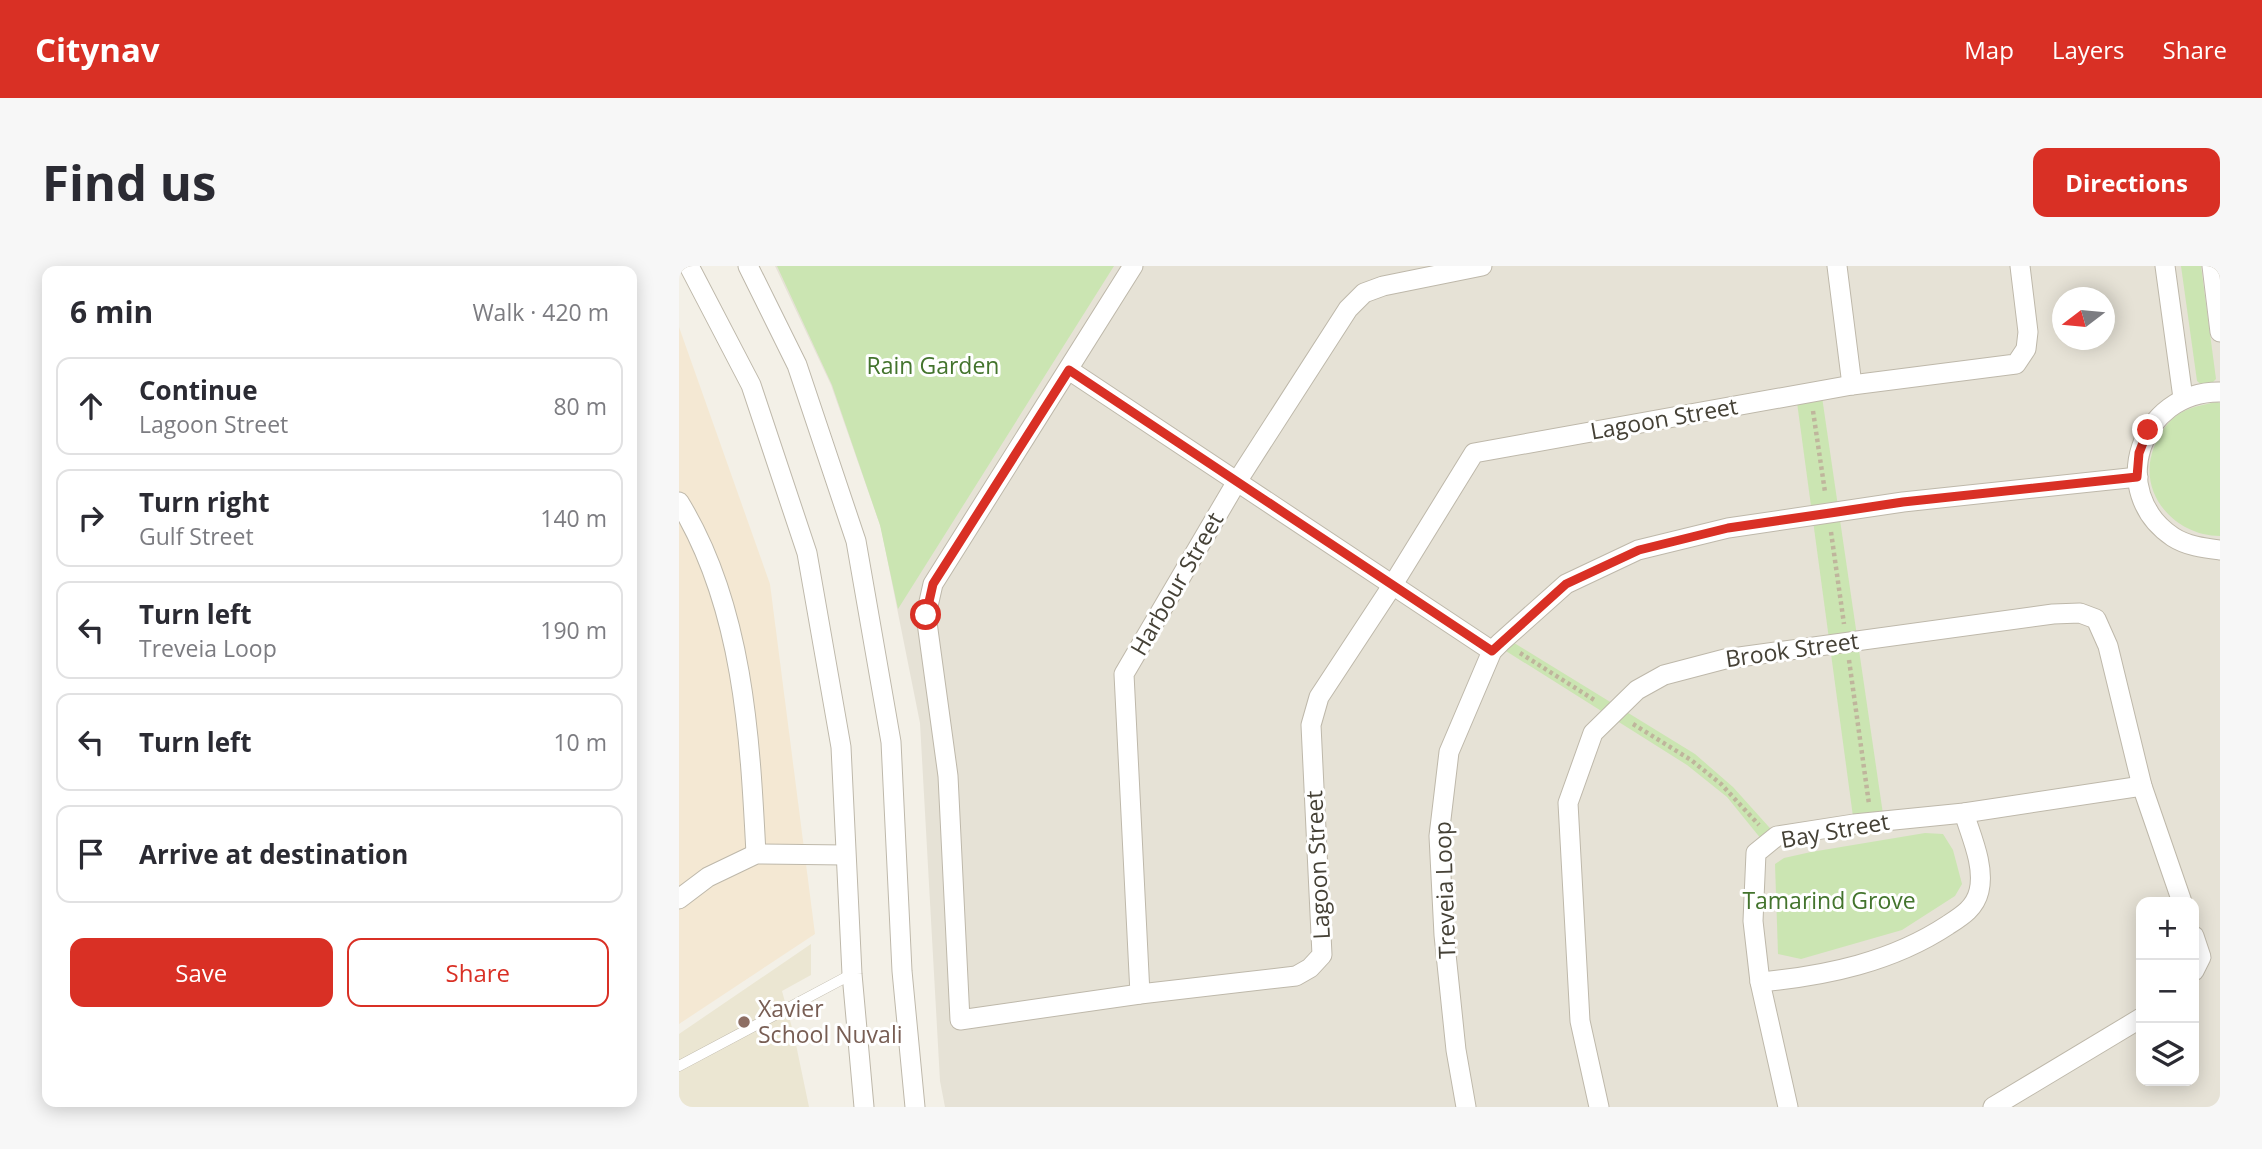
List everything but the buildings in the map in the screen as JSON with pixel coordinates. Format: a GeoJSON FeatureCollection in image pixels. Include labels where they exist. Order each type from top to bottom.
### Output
{"type":"FeatureCollection","features":[{"type":"Feature","properties":{"kind":"street"},"geometry":{"type":"LineString","coordinates":[[689,266],[751,385],[807,553],[841,747],[852,974],[865,1107]]}},
{"type":"Feature","properties":{"kind":"street"},"geometry":{"type":"LineString","coordinates":[[748,266],[797,365],[856,541],[891,742],[902,971],[915,1107]]}},
{"type":"Feature","properties":{"kind":"street","name":"Lagoon Street"},"geometry":{"type":"LineString","coordinates":[[1133,266],[933,584],[926,615],[948,776],[960,1020],[1140,994],[1296,976],[1310,968],[1322,955],[1311,724],[1319,697],[1474,453],[1852,385],[2016,365],[2026,349],[2028,332],[2020,266]]}},
{"type":"Feature","properties":{"kind":"street","name":"Harbour Street"},"geometry":{"type":"LineString","coordinates":[[1140,994],[1124,674],[1236,483],[1348,309],[1364,293],[1383,286],[1482,266]]}},
{"type":"Feature","properties":{"kind":"street"},"geometry":{"type":"LineString","coordinates":[[1836,266],[1852,385]]}},
{"type":"Feature","properties":{"kind":"street"},"geometry":{"type":"LineString","coordinates":[[2165,266],[2183,398]]}},
{"type":"Feature","properties":{"kind":"street"},"geometry":{"type":"LineString","coordinates":[[2211,266],[2220,332]]}},
{"type":"Feature","properties":{"kind":"street"},"geometry":{"type":"LineString","coordinates":[[1069,370],[1392,586],[1497,646]]}},
{"type":"Feature","properties":{"kind":"street"},"geometry":{"type":"LineString","coordinates":[[2220,392],[2205,392],[2183,398],[2163,412],[2148,430],[2139,453],[2137,477],[2143,501],[2156,522],[2174,538],[2196,547],[2220,550]]}},
{"type":"Feature","properties":{"kind":"street","name":"Treveia Loop"},"geometry":{"type":"LineString","coordinates":[[1466,1107],[1456,1050],[1445,948],[1439,836],[1450,752],[1497,646],[1566,584],[1639,550],[1728,528],[1903,502],[2137,477]]}},
{"type":"Feature","properties":{"kind":"street"},"geometry":{"type":"LineString","coordinates":[[679,502],[695,528],[719,593],[738,660],[753,787],[756,854]]}},
{"type":"Feature","properties":{"kind":"street","name":"Brook Street"},"geometry":{"type":"LineString","coordinates":[[1598,1107],[1580,1021],[1568,803],[1593,733],[1637,690],[1664,675],[1725,659],[2053,614],[2080,613],[2096,619],[2108,646],[2142,786],[2180,897]]}},
{"type":"Feature","properties":{"kind":"street","name":"Bay Street"},"geometry":{"type":"LineString","coordinates":[[1788,1107],[1760,982],[1753,921],[1756,853],[1777,836],[1871,822],[1964,813],[2142,786]]}},
{"type":"Feature","properties":{"kind":"street"},"geometry":{"type":"LineString","coordinates":[[1760,982],[1810,977],[1892,956],[1942,929],[1970,910],[1979,892],[1981,872],[1964,813]]}},
{"type":"Feature","properties":{"kind":"street"},"geometry":{"type":"LineString","coordinates":[[679,900],[708,877],[756,854],[845,855]]}},
{"type":"Feature","properties":{"kind":"street"},"geometry":{"type":"LineString","coordinates":[[1993,1107],[2136,1021]]}},
{"type":"Feature","properties":{"kind":"lane"},"geometry":{"type":"LineString","coordinates":[[679,1066],[852,974]]}},
{"type":"Feature","properties":{"kind":"path"},"geometry":{"type":"LineString","coordinates":[[1810,393],[1871,822]]}},
{"type":"Feature","properties":{"kind":"path"},"geometry":{"type":"LineString","coordinates":[[1497,646],[1691,760],[1721,784],[1771,841]]}},
{"type":"Feature","properties":{"kind":"shaded area"},"geometry":{"type":"Polygon","coordinates":[[[775,266],[2220,266],[2220,1107],[945,1107],[940,1081],[920,723],[881,528],[831,385],[775,266]]]}},
{"type":"Feature","properties":{"kind":"shaded area"},"geometry":{"type":"Polygon","coordinates":[[[679,327],[770,584],[815,934],[679,1024],[679,327]]]}},
{"type":"Feature","properties":{"kind":"shaded area","name":"Xavier School Nuvali"},"geometry":{"type":"Polygon","coordinates":[[[811,944],[811,975],[782,991],[809,1107],[679,1107],[679,1034],[811,944]]]}},
{"type":"Feature","properties":{"kind":"green space","name":"Rain Garden"},"geometry":{"type":"Polygon","coordinates":[[[777,266],[1114,266],[898,609],[880,525],[832,385],[777,266]]]}},
{"type":"Feature","properties":{"kind":"green space"},"geometry":{"type":"Polygon","coordinates":[[[2181,266],[2201,266],[2216,379],[2210,385],[2203,386],[2197,381],[2181,266]]]}},
{"type":"Feature","properties":{"kind":"green space"},"geometry":{"type":"Polygon","coordinates":[[[1821,390],[1884,821],[1854,824],[1796,395],[1821,390]]]}},
{"type":"Feature","properties":{"kind":"green space"},"geometry":{"type":"Polygon","coordinates":[[[2220,403],[2220,536],[2188,529],[2175,520],[2163,509],[2150,480],[2154,447],[2172,419],[2190,408],[2220,403]]]}},
{"type":"Feature","properties":{"kind":"green space"},"geometry":{"type":"Polygon","coordinates":[[[1506,638],[1695,754],[1733,787],[1777,836],[1766,845],[1727,797],[1687,765],[1498,646],[1506,638]]]}},
{"type":"Feature","properties":{"kind":"green space","name":"Tamarind Grove"},"geometry":{"type":"Polygon","coordinates":[[[1925,833],[1943,834],[1953,850],[1962,884],[1955,896],[1902,930],[1801,959],[1778,954],[1775,864],[1784,858],[1811,852],[1925,833]]]}},
{"type":"Feature","properties":{"kind":"place","name":"Xavier School Nuvali"},"geometry":{"type":"Point","coordinates":[744,1022]}},
{"type":"Feature","properties":{"kind":"route"},"geometry":{"type":"LineString","coordinates":[[926,615],[933,584],[1069,370],[1492,651],[1566,584],[1639,550],[1728,528],[1903,502],[2137,477],[2139,453],[2148,430]]}}]}
